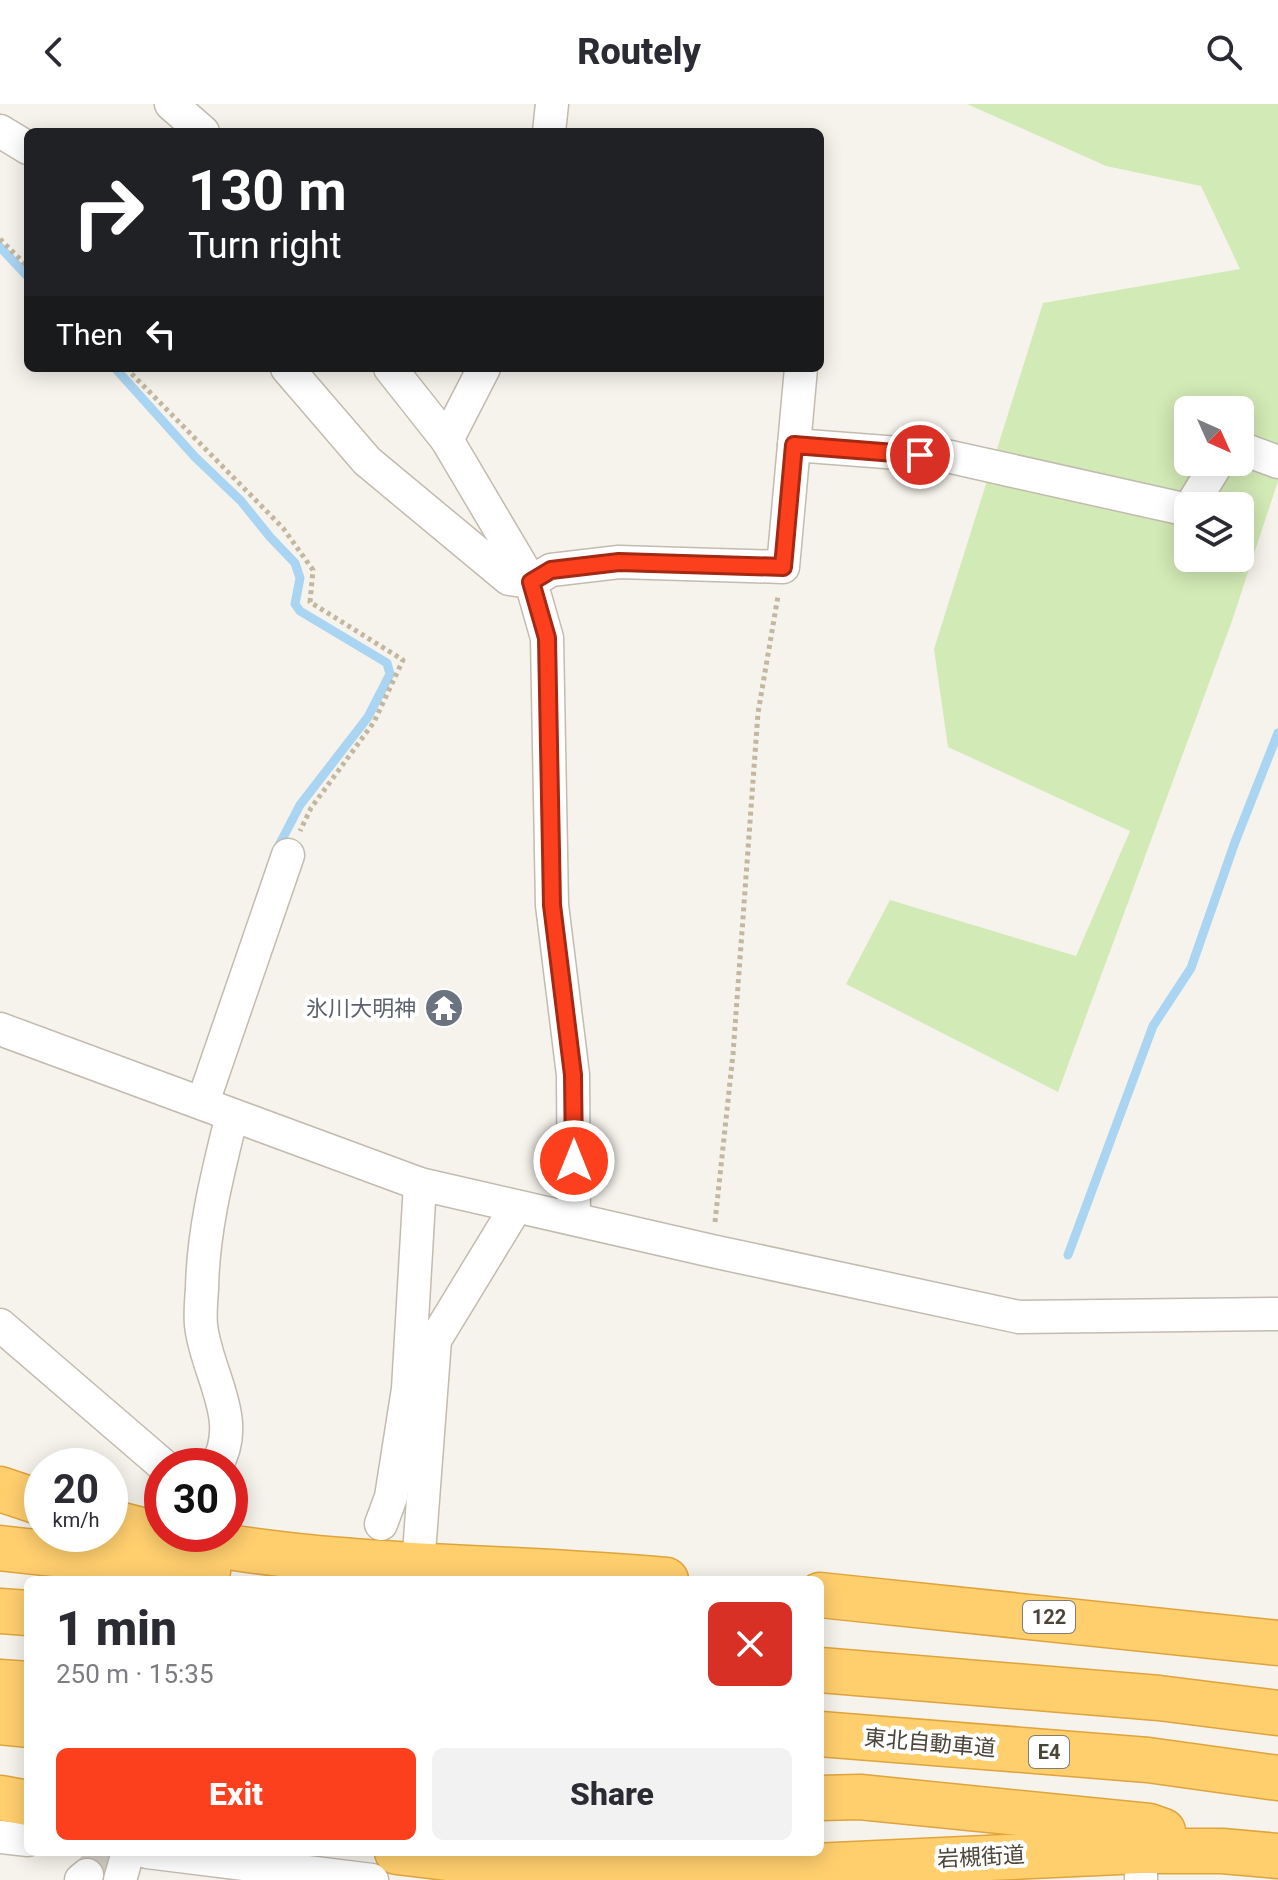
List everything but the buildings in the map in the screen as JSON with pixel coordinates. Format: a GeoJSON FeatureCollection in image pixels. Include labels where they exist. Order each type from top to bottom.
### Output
{"type":"FeatureCollection","features":[{"type":"Feature","properties":{"kind":"highway"},"geometry":{"type":"LineString","coordinates":[[0,1489],[24,1497]]}},
{"type":"Feature","properties":{"kind":"highway"},"geometry":{"type":"LineString","coordinates":[[128,1527],[157,1535],[313,1558],[595,1576]]}},
{"type":"Feature","properties":{"kind":"highway"},"geometry":{"type":"LineString","coordinates":[[0,1548],[252,1576],[313,1558]]}},
{"type":"Feature","properties":{"kind":"highway","name":"122"},"geometry":{"type":"LineString","coordinates":[[824,1595],[1278,1643]]}},
{"type":"Feature","properties":{"kind":"highway"},"geometry":{"type":"LineString","coordinates":[[0,1611],[24,1613]]}},
{"type":"Feature","properties":{"kind":"highway"},"geometry":{"type":"LineString","coordinates":[[824,1670],[1159,1698],[1278,1713]]}},
{"type":"Feature","properties":{"kind":"highway"},"geometry":{"type":"LineString","coordinates":[[0,1682],[24,1684]]}},
{"type":"Feature","properties":{"kind":"highway"},"geometry":{"type":"LineString","coordinates":[[0,1722],[24,1725]]}},
{"type":"Feature","properties":{"kind":"highway","name":"東北自動車道"},"geometry":{"type":"LineString","coordinates":[[824,1734],[1148,1760],[1278,1778]]}},
{"type":"Feature","properties":{"kind":"highway"},"geometry":{"type":"LineString","coordinates":[[824,1798],[860,1797],[1149,1826],[1222,1851]]}},
{"type":"Feature","properties":{"kind":"highway"},"geometry":{"type":"LineString","coordinates":[[0,1798],[24,1802]]}},
{"type":"Feature","properties":{"kind":"highway","name":"岩槻街道"},"geometry":{"type":"LineString","coordinates":[[431,1856],[565,1872],[764,1874],[1141,1866],[1222,1851],[1278,1856]]}},
{"type":"Feature","properties":{"kind":"street"},"geometry":{"type":"LineString","coordinates":[[171,104],[198,128]]}},
{"type":"Feature","properties":{"kind":"street"},"geometry":{"type":"LineString","coordinates":[[549,128],[552,104]]}},
{"type":"Feature","properties":{"kind":"street"},"geometry":{"type":"LineString","coordinates":[[0,131],[24,146]]}},
{"type":"Feature","properties":{"kind":"street"},"geometry":{"type":"LineString","coordinates":[[290,372],[367,461],[509,579],[531,582],[551,570],[619,562],[783,567],[801,372]]}},
{"type":"Feature","properties":{"kind":"street"},"geometry":{"type":"LineString","coordinates":[[393,372],[447,440],[531,582],[547,638],[552,905],[573,1075],[574,1218]]}},
{"type":"Feature","properties":{"kind":"street"},"geometry":{"type":"LineString","coordinates":[[447,440],[482,372]]}},
{"type":"Feature","properties":{"kind":"street"},"geometry":{"type":"LineString","coordinates":[[794,445],[951,457],[1174,505]]}},
{"type":"Feature","properties":{"kind":"street"},"geometry":{"type":"LineString","coordinates":[[1254,453],[1278,462]]}},
{"type":"Feature","properties":{"kind":"street"},"geometry":{"type":"LineString","coordinates":[[203,1102],[288,855]]}},
{"type":"Feature","properties":{"kind":"street"},"geometry":{"type":"LineString","coordinates":[[0,1029],[420,1184],[712,1251],[1019,1317],[1278,1314]]}},
{"type":"Feature","properties":{"kind":"street"},"geometry":{"type":"LineString","coordinates":[[223,1448],[228,1435],[222,1400],[201,1325],[202,1261],[213,1189],[232,1115]]}},
{"type":"Feature","properties":{"kind":"street"},"geometry":{"type":"LineString","coordinates":[[381,1524],[391,1497],[408,1389],[420,1184]]}},
{"type":"Feature","properties":{"kind":"street"},"geometry":{"type":"LineString","coordinates":[[418,1566],[435,1340],[516,1207]]}},
{"type":"Feature","properties":{"kind":"street"},"geometry":{"type":"LineString","coordinates":[[0,1325],[144,1449]]}},
{"type":"Feature","properties":{"kind":"street"},"geometry":{"type":"LineString","coordinates":[[0,1837],[24,1840]]}},
{"type":"Feature","properties":{"kind":"street"},"geometry":{"type":"LineString","coordinates":[[169,1856],[257,1872],[372,1880]]}},
{"type":"Feature","properties":{"kind":"path"},"geometry":{"type":"LineString","coordinates":[[0,239],[24,263]]}},
{"type":"Feature","properties":{"kind":"path"},"geometry":{"type":"LineString","coordinates":[[130,372],[283,528],[313,570],[310,602],[403,660],[374,722],[311,808],[288,855]]}},
{"type":"Feature","properties":{"kind":"path"},"geometry":{"type":"LineString","coordinates":[[712,1251],[733,1054],[758,713],[783,567]]}},
{"type":"Feature","properties":{"kind":"green space"},"geometry":{"type":"Polygon","coordinates":[[[967,104],[1278,104],[1278,481],[1254,554],[1254,492],[1174,492],[1174,572],[1248,572],[1058,1092],[846,984],[890,900],[1076,956],[1130,831],[948,747],[934,649],[1043,303],[1240,269],[1201,186],[1106,166],[967,104]]]}},
{"type":"Feature","properties":{"kind":"waterway"},"geometry":{"type":"LineString","coordinates":[[0,247],[24,273]]}},
{"type":"Feature","properties":{"kind":"waterway"},"geometry":{"type":"LineString","coordinates":[[119,372],[295,563],[300,578],[295,604],[300,611],[387,663],[390,674],[368,717],[300,805],[276,851]]}},
{"type":"Feature","properties":{"kind":"waterway"},"geometry":{"type":"LineString","coordinates":[[1068,1255],[1153,1026],[1191,968],[1235,842],[1278,733]]}},
{"type":"Feature","properties":{"kind":"tunnel"},"geometry":{"type":"LineString","coordinates":[[87,1875],[103,1856]]}},
{"type":"Feature","properties":{"kind":"place","name":"氷川大明神"},"geometry":{"type":"Point","coordinates":[444,1008]}},
{"type":"Feature","properties":{"kind":"route"},"geometry":{"type":"LineString","coordinates":[[574,1161],[573,1075],[552,905],[547,638],[531,582],[551,570],[619,562],[783,567],[794,445],[920,455]]}}]}
